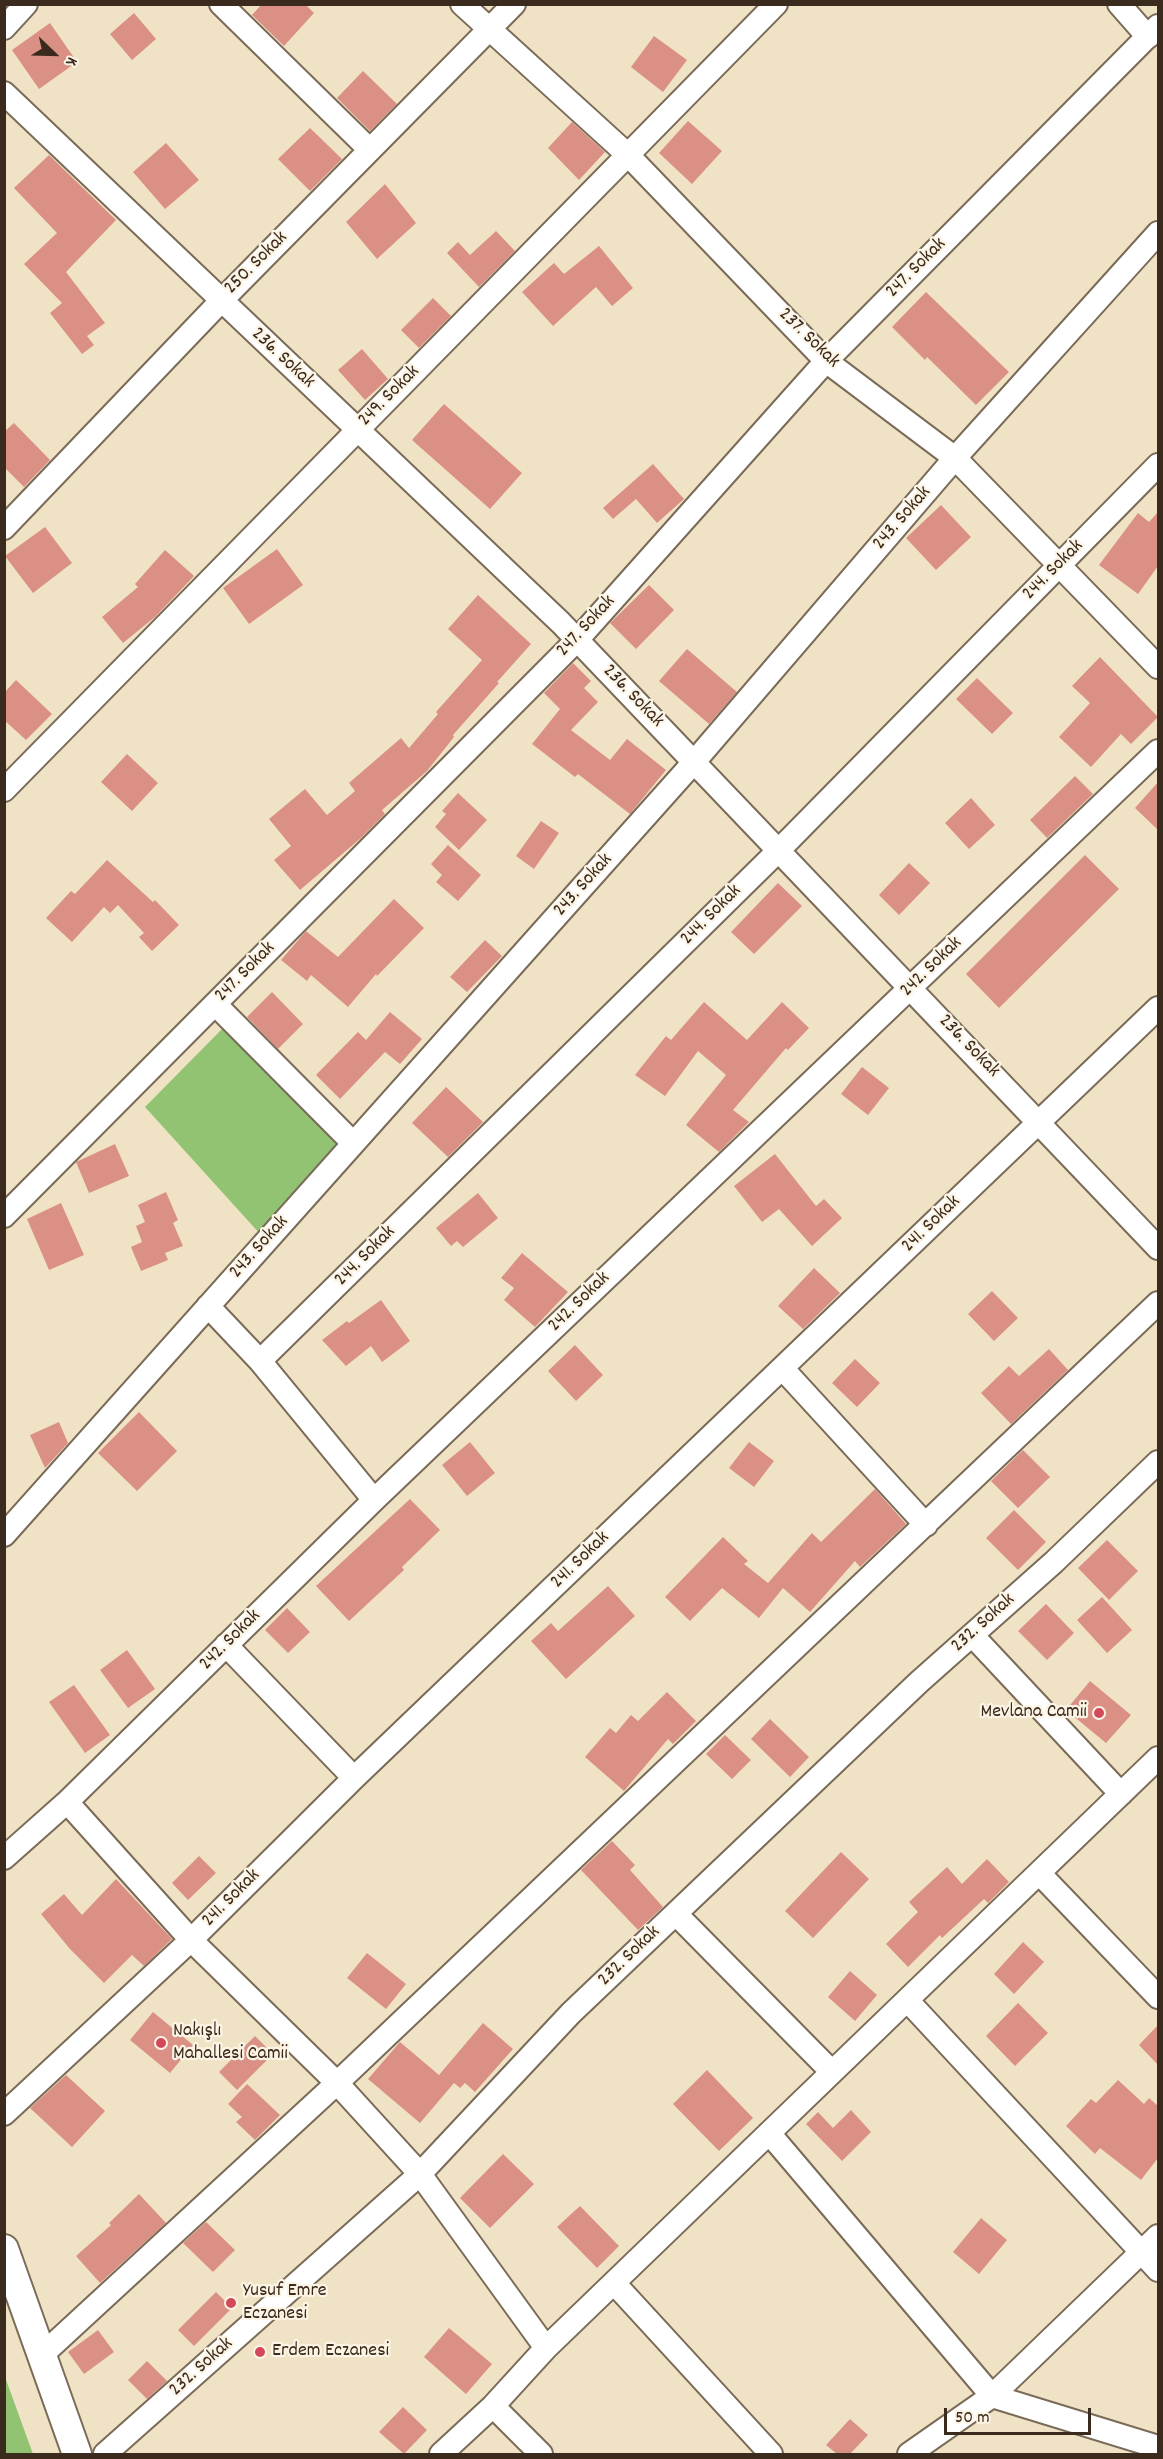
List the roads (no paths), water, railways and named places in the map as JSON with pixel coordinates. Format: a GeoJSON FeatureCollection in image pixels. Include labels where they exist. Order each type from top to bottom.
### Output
{"type":"FeatureCollection","features":[{"type":"Feature","properties":{"kind":"main road"},"geometry":{"type":"LineString","coordinates":[[4,2249],[77,2454]]}},
{"type":"Feature","properties":{"kind":"street"},"geometry":{"type":"LineString","coordinates":[[4,27],[27,4]]}},
{"type":"Feature","properties":{"kind":"street"},"geometry":{"type":"LineString","coordinates":[[221,4],[370,150]]}},
{"type":"Feature","properties":{"kind":"street","name":"237. Sokak"},"geometry":{"type":"LineString","coordinates":[[462,4],[628,154],[826,361],[955,458],[1158,667]]}},
{"type":"Feature","properties":{"kind":"street","name":"250. Sokak"},"geometry":{"type":"LineString","coordinates":[[4,528],[221,301],[514,4]]}},
{"type":"Feature","properties":{"kind":"street","name":"249. Sokak"},"geometry":{"type":"LineString","coordinates":[[4,790],[776,4]]}},
{"type":"Feature","properties":{"kind":"street"},"geometry":{"type":"LineString","coordinates":[[1119,4],[1153,32]]}},
{"type":"Feature","properties":{"kind":"street","name":"247. Sokak"},"geometry":{"type":"LineString","coordinates":[[4,1216],[577,640],[826,361],[1153,32]]}},
{"type":"Feature","properties":{"kind":"street","name":"236. Sokak"},"geometry":{"type":"LineString","coordinates":[[4,93],[577,640],[1158,1248]]}},
{"type":"Feature","properties":{"kind":"street","name":"243. Sokak"},"geometry":{"type":"LineString","coordinates":[[4,1534],[694,762],[955,458],[1158,233]]}},
{"type":"Feature","properties":{"kind":"street","name":"244. Sokak"},"geometry":{"type":"LineString","coordinates":[[260,1361],[779,850],[1158,465]]}},
{"type":"Feature","properties":{"kind":"street","name":"242. Sokak"},"geometry":{"type":"LineString","coordinates":[[4,1858],[68,1802],[374,1500],[1158,751]]}},
{"type":"Feature","properties":{"kind":"street"},"geometry":{"type":"LineString","coordinates":[[214,1004],[353,1143]]}},
{"type":"Feature","properties":{"kind":"street","name":"241. Sokak"},"geometry":{"type":"LineString","coordinates":[[4,2114],[191,1940],[354,1778],[1158,1008]]}},
{"type":"Feature","properties":{"kind":"street"},"geometry":{"type":"LineString","coordinates":[[43,2354],[337,2083],[1158,1303]]}},
{"type":"Feature","properties":{"kind":"street"},"geometry":{"type":"LineString","coordinates":[[207,1306],[260,1361],[374,1500]]}},
{"type":"Feature","properties":{"kind":"street"},"geometry":{"type":"LineString","coordinates":[[782,1368],[926,1525]]}},
{"type":"Feature","properties":{"kind":"street","name":"232. Sokak"},"geometry":{"type":"LineString","coordinates":[[105,2454],[420,2174],[571,2013],[1158,1462]]}},
{"type":"Feature","properties":{"kind":"street"},"geometry":{"type":"LineString","coordinates":[[972,1635],[1121,1794]]}},
{"type":"Feature","properties":{"kind":"street"},"geometry":{"type":"LineString","coordinates":[[226,1645],[354,1778]]}},
{"type":"Feature","properties":{"kind":"street"},"geometry":{"type":"LineString","coordinates":[[441,2454],[493,2406],[546,2348],[1158,1758]]}},
{"type":"Feature","properties":{"kind":"street"},"geometry":{"type":"LineString","coordinates":[[68,1802],[191,1940],[337,2083],[420,2174],[546,2348]]}},
{"type":"Feature","properties":{"kind":"street"},"geometry":{"type":"LineString","coordinates":[[1039,1873],[1158,1997]]}},
{"type":"Feature","properties":{"kind":"street"},"geometry":{"type":"LineString","coordinates":[[676,1914],[832,2072]]}},
{"type":"Feature","properties":{"kind":"street"},"geometry":{"type":"LineString","coordinates":[[907,2000],[1158,2270]]}},
{"type":"Feature","properties":{"kind":"street"},"geometry":{"type":"LineString","coordinates":[[769,2133],[992,2396],[1158,2447]]}},
{"type":"Feature","properties":{"kind":"street"},"geometry":{"type":"LineString","coordinates":[[909,2454],[992,2396],[1158,2236]]}},
{"type":"Feature","properties":{"kind":"street"},"geometry":{"type":"LineString","coordinates":[[614,2283],[771,2454]]}},
{"type":"Feature","properties":{"kind":"street"},"geometry":{"type":"LineString","coordinates":[[493,2406],[541,2454]]}},
{"type":"Feature","properties":{"kind":"place","name":"Mevlana Camii"},"geometry":{"type":"Point","coordinates":[1099,1713]}},
{"type":"Feature","properties":{"kind":"place","name":"Nakışlı Mahallesi Camii"},"geometry":{"type":"Point","coordinates":[161,2043]}},
{"type":"Feature","properties":{"kind":"place","name":"Yusuf Emre Eczanesi"},"geometry":{"type":"Point","coordinates":[231,2303]}},
{"type":"Feature","properties":{"kind":"place","name":"Erdem Eczanesi"},"geometry":{"type":"Point","coordinates":[260,2352]}}]}
